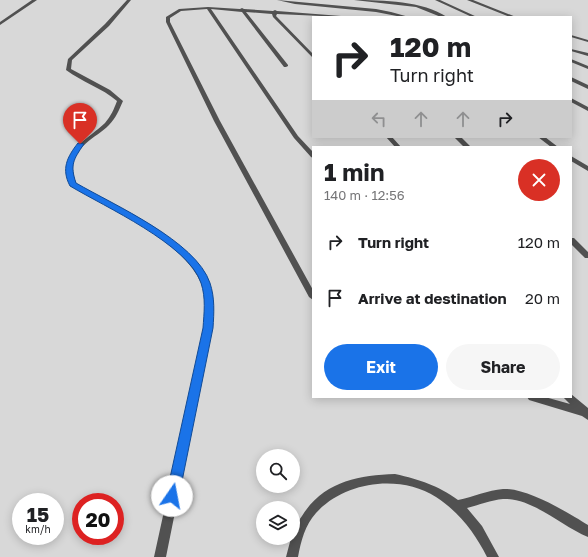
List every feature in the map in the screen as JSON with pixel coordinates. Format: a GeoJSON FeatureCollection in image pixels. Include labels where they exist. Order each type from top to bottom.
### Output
{"type":"FeatureCollection","features":[{"type":"Feature","properties":{"kind":"lane"},"geometry":{"type":"LineString","coordinates":[[0,24],[35,0]]}},
{"type":"Feature","properties":{"kind":"lane"},"geometry":{"type":"LineString","coordinates":[[129,0],[107,25],[70,60],[68,68],[76,75],[112,92],[120,101],[119,110],[110,122],[77,149],[70,158],[68,171],[73,185],[169,240],[186,254],[199,269],[210,300],[208,328],[160,557]]}},
{"type":"Feature","properties":{"kind":"lane"},"geometry":{"type":"LineString","coordinates":[[278,0],[402,16]]}},
{"type":"Feature","properties":{"kind":"lane"},"geometry":{"type":"LineString","coordinates":[[356,0],[417,6],[442,16]]}},
{"type":"Feature","properties":{"kind":"lane"},"geometry":{"type":"LineString","coordinates":[[437,0],[473,16]]}},
{"type":"Feature","properties":{"kind":"lane"},"geometry":{"type":"LineString","coordinates":[[469,0],[511,16]]}},
{"type":"Feature","properties":{"kind":"lane"},"geometry":{"type":"LineString","coordinates":[[208,8],[296,137],[312,155]]}},
{"type":"Feature","properties":{"kind":"lane"},"geometry":{"type":"LineString","coordinates":[[312,295],[217,121],[168,22],[171,15],[180,10],[208,8],[275,11],[323,16]]}},
{"type":"Feature","properties":{"kind":"lane"},"geometry":{"type":"LineString","coordinates":[[242,9],[286,66]]}},
{"type":"Feature","properties":{"kind":"lane"},"geometry":{"type":"LineString","coordinates":[[275,11],[274,16],[312,56]]}},
{"type":"Feature","properties":{"kind":"lane"},"geometry":{"type":"LineString","coordinates":[[572,36],[588,41]]}},
{"type":"Feature","properties":{"kind":"lane"},"geometry":{"type":"LineString","coordinates":[[572,50],[588,55]]}},
{"type":"Feature","properties":{"kind":"lane"},"geometry":{"type":"LineString","coordinates":[[572,60],[588,68]]}},
{"type":"Feature","properties":{"kind":"lane"},"geometry":{"type":"LineString","coordinates":[[572,79],[588,87]]}},
{"type":"Feature","properties":{"kind":"lane"},"geometry":{"type":"LineString","coordinates":[[572,101],[588,109]]}},
{"type":"Feature","properties":{"kind":"lane"},"geometry":{"type":"LineString","coordinates":[[390,138],[397,146]]}},
{"type":"Feature","properties":{"kind":"lane"},"geometry":{"type":"LineString","coordinates":[[457,138],[467,146]]}},
{"type":"Feature","properties":{"kind":"lane"},"geometry":{"type":"LineString","coordinates":[[542,138],[554,146]]}},
{"type":"Feature","properties":{"kind":"lane"},"geometry":{"type":"LineString","coordinates":[[572,159],[588,169]]}},
{"type":"Feature","properties":{"kind":"lane"},"geometry":{"type":"LineString","coordinates":[[572,241],[588,256]]}},
{"type":"Feature","properties":{"kind":"lane"},"geometry":{"type":"LineString","coordinates":[[535,398],[587,414]]}},
{"type":"Feature","properties":{"kind":"lane"},"geometry":{"type":"LineString","coordinates":[[569,398],[587,414]]}},
{"type":"Feature","properties":{"kind":"lane"},"geometry":{"type":"LineString","coordinates":[[292,557],[299,530],[315,506],[338,489],[365,480],[396,479],[428,488],[457,506],[481,533],[493,557]]}},
{"type":"Feature","properties":{"kind":"lane"},"geometry":{"type":"LineString","coordinates":[[457,506],[504,494],[519,496],[555,512],[588,531]]}},
{"type":"Feature","properties":{"kind":"shaded area"},"geometry":{"type":"Polygon","coordinates":[[[0,0],[588,0],[588,557],[0,557],[0,0]]]}},
{"type":"Feature","properties":{"kind":"route"},"geometry":{"type":"LineString","coordinates":[[80,144],[70,158],[68,171],[73,185],[169,240],[186,254],[199,269],[210,300],[208,328],[172,496]]}}]}
